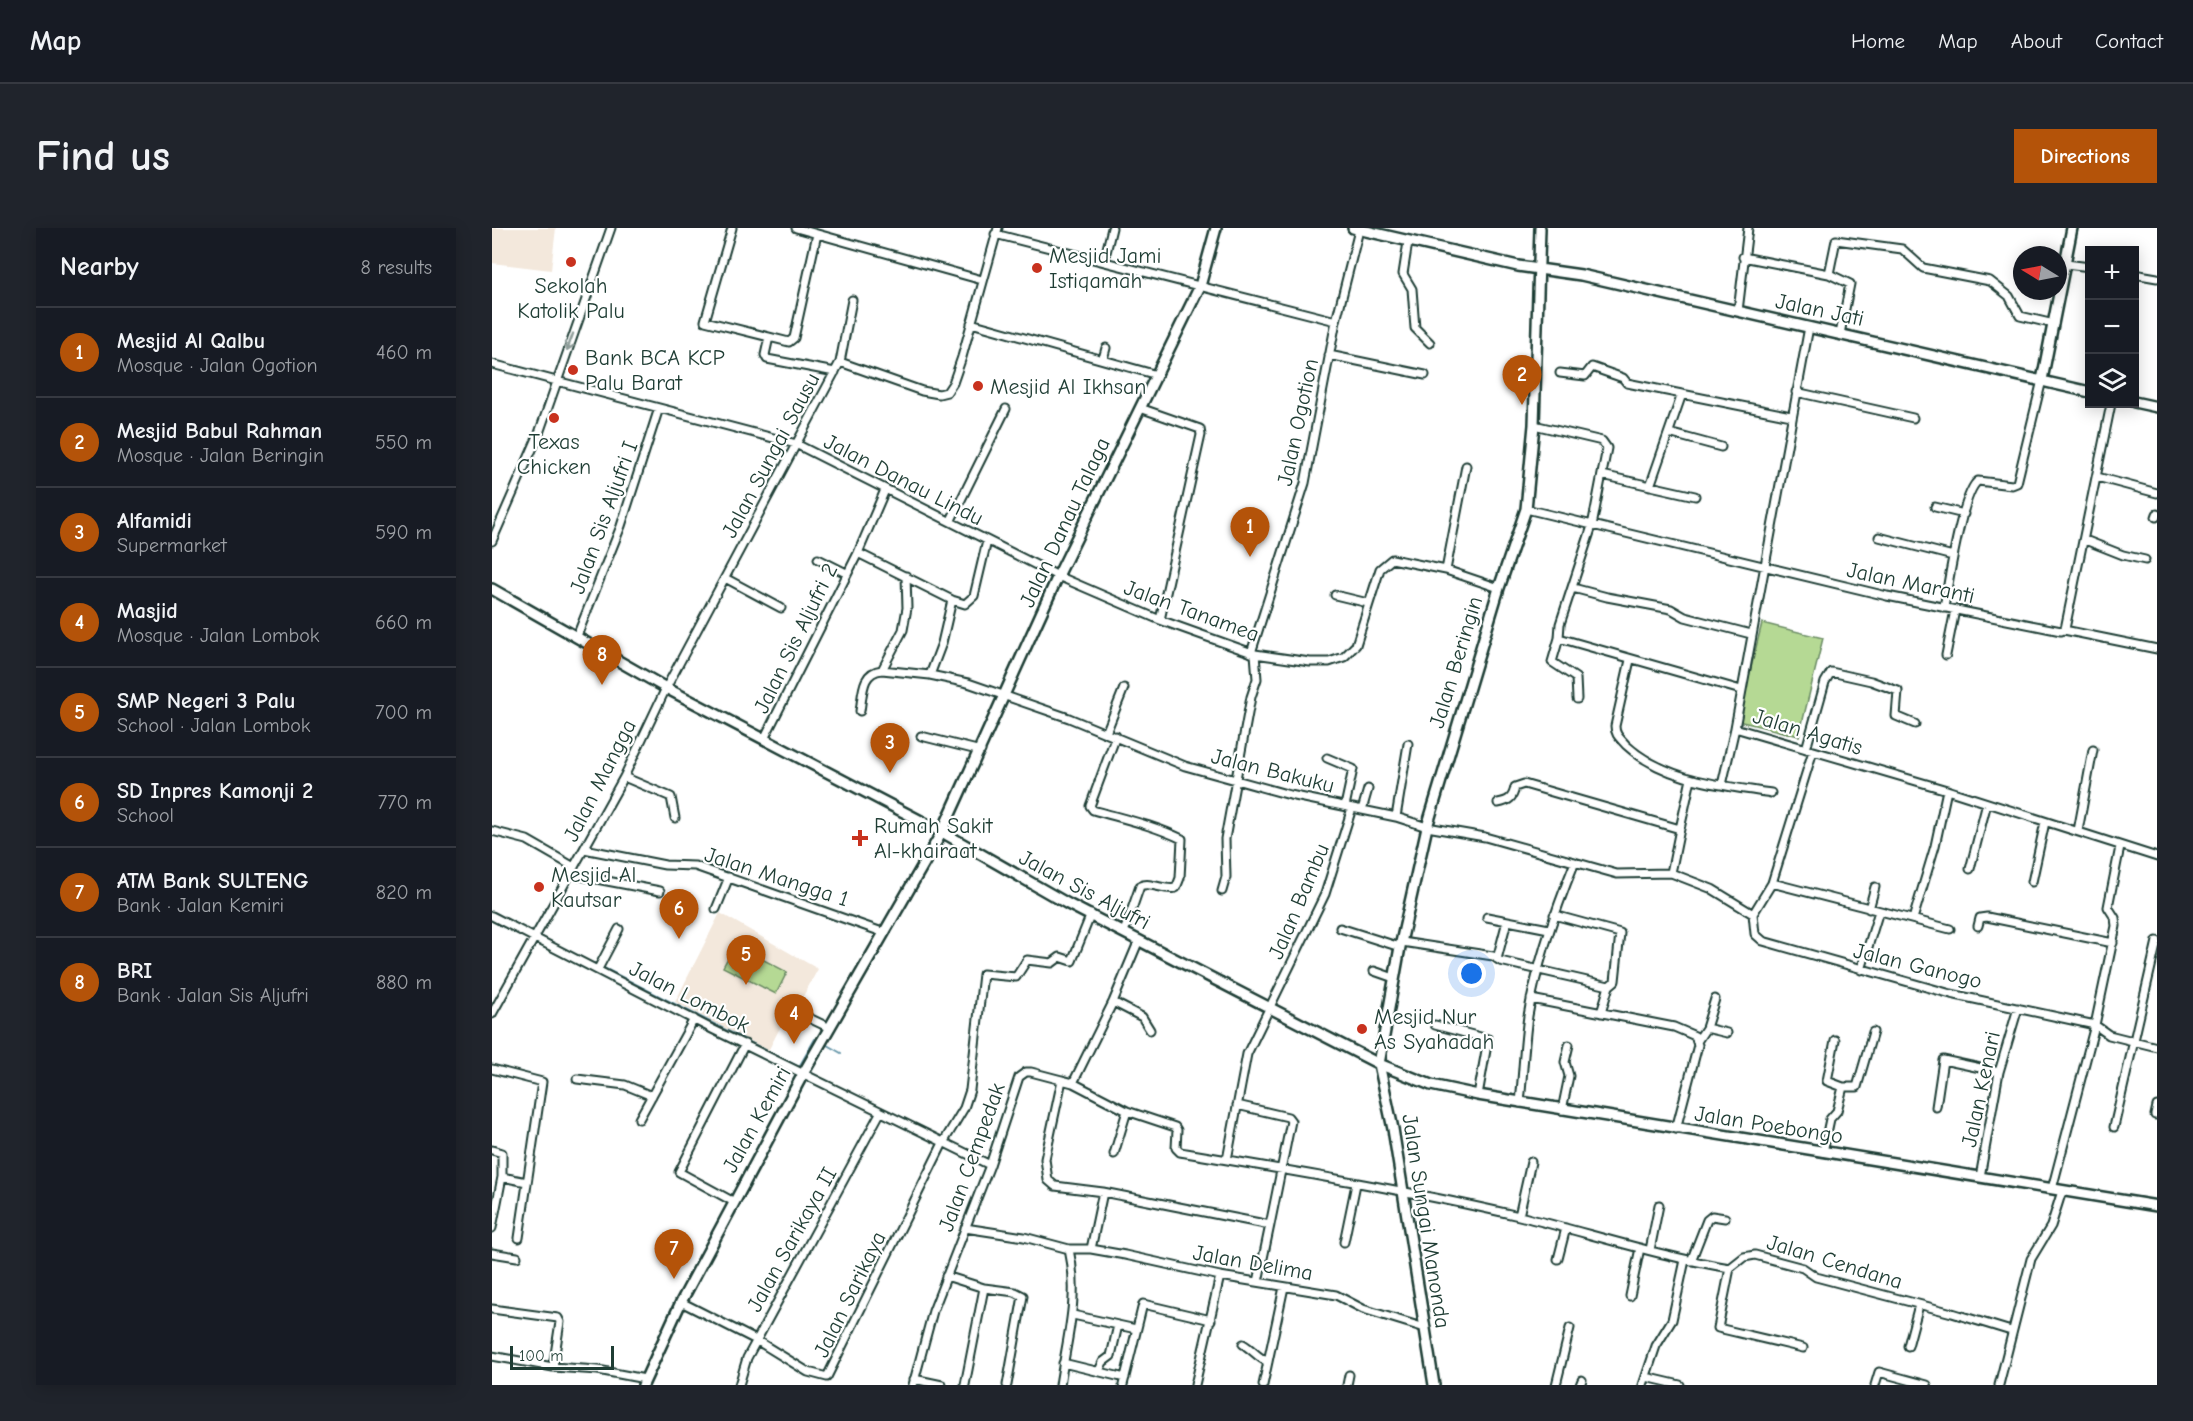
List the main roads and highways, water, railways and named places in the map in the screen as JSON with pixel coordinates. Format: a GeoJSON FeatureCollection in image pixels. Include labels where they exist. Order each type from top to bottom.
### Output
{"type":"FeatureCollection","features":[{"type":"Feature","properties":{"kind":"waterway"},"geometry":{"type":"LineString","coordinates":[[594,963],[799,1067],[815,1039]]}},
{"type":"Feature","properties":{"kind":"waterway"},"geometry":{"type":"LineString","coordinates":[[827,1045],[841,1053]]}},
{"type":"Feature","properties":{"kind":"place","name":"Sekolah Katolik Palu"},"geometry":{"type":"Point","coordinates":[571,262]}},
{"type":"Feature","properties":{"kind":"place","name":"Mesjid Jami Istiqamah"},"geometry":{"type":"Point","coordinates":[1037,268]}},
{"type":"Feature","properties":{"kind":"place","name":"Bank BCA KCP Palu Barat"},"geometry":{"type":"Point","coordinates":[573,370]}},
{"type":"Feature","properties":{"kind":"place","name":"Mesjid Al Ikhsan"},"geometry":{"type":"Point","coordinates":[978,386]}},
{"type":"Feature","properties":{"kind":"place","name":"Mesjid Babul Rahman"},"geometry":{"type":"Point","coordinates":[1522,405]}},
{"type":"Feature","properties":{"kind":"place","name":"Texas Chicken"},"geometry":{"type":"Point","coordinates":[554,418]}},
{"type":"Feature","properties":{"kind":"place","name":"Mesjid Al Qalbu"},"geometry":{"type":"Point","coordinates":[1250,557]}},
{"type":"Feature","properties":{"kind":"place","name":"BRI"},"geometry":{"type":"Point","coordinates":[602,685]}},
{"type":"Feature","properties":{"kind":"place","name":"Alfamidi"},"geometry":{"type":"Point","coordinates":[890,773]}},
{"type":"Feature","properties":{"kind":"place","name":"Rumah Sakit Al-khairaat"},"geometry":{"type":"Point","coordinates":[860,838]}},
{"type":"Feature","properties":{"kind":"place","name":"Mesjid Al Kautsar"},"geometry":{"type":"Point","coordinates":[539,887]}},
{"type":"Feature","properties":{"kind":"place","name":"SD Inpres Kamonji 2"},"geometry":{"type":"Point","coordinates":[679,939]}},
{"type":"Feature","properties":{"kind":"place","name":"SMP Negeri 3 Palu"},"geometry":{"type":"Point","coordinates":[746,985]}},
{"type":"Feature","properties":{"kind":"place","name":"Mesjid Nur As Syahadah"},"geometry":{"type":"Point","coordinates":[1362,1029]}},
{"type":"Feature","properties":{"kind":"place","name":"Masjid"},"geometry":{"type":"Point","coordinates":[794,1044]}},
{"type":"Feature","properties":{"kind":"place","name":"ATM Bank SULTENG"},"geometry":{"type":"Point","coordinates":[674,1279]}}]}
